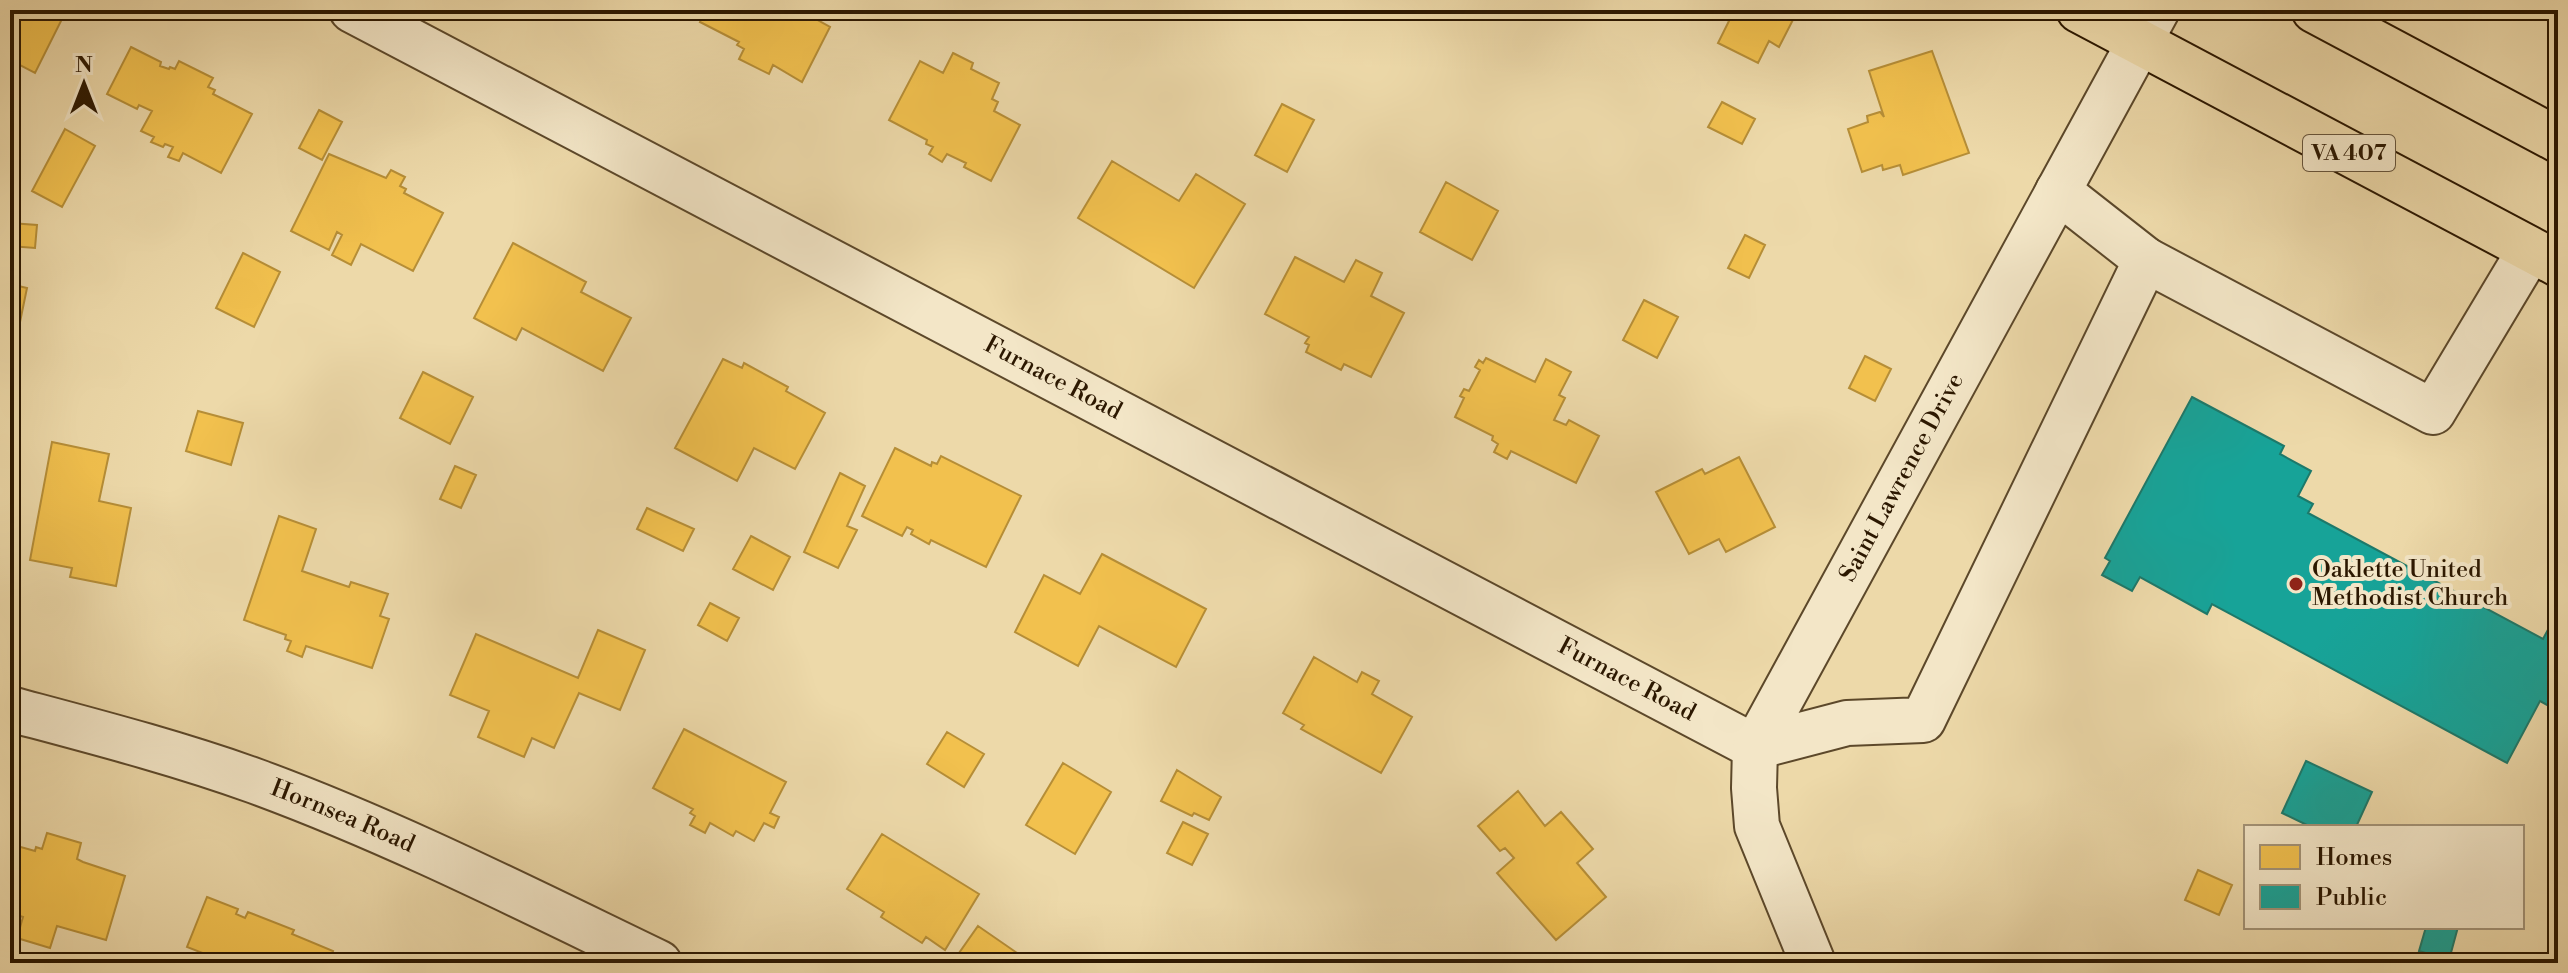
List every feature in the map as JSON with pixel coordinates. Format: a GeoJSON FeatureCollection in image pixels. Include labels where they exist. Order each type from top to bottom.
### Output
{"type":"FeatureCollection","features":[{"type":"Feature","properties":{"kind":"main road","name":"VA 407"},"geometry":{"type":"LineString","coordinates":[[2079,10],[2148,26],[2544,257]]}},
{"type":"Feature","properties":{"kind":"main road"},"geometry":{"type":"LineString","coordinates":[[2314,10],[2558,140]]}},
{"type":"Feature","properties":{"kind":"street","name":"Furnace Road"},"geometry":{"type":"LineString","coordinates":[[352,10],[1755,747]]}},
{"type":"Feature","properties":{"kind":"street","name":"Saint Lawrence Drive"},"geometry":{"type":"LineString","coordinates":[[1813,963],[1757,826],[1755,747],[2148,26]]}},
{"type":"Feature","properties":{"kind":"street"},"geometry":{"type":"LineString","coordinates":[[2058,191],[2146,260],[2433,412],[2544,257]]}},
{"type":"Feature","properties":{"kind":"street"},"geometry":{"type":"LineString","coordinates":[[1755,747],[1847,723],[1923,720],[2146,260]]}},
{"type":"Feature","properties":{"kind":"street","name":"Hornsea Road"},"geometry":{"type":"LineString","coordinates":[[10,709],[173,753],[257,782],[430,852],[659,963]]}},
{"type":"Feature","properties":{"kind":"building: Homes"},"geometry":{"type":"Polygon","coordinates":[[[10,10],[54,10],[64,15],[35,73],[10,60],[10,10]]]}},
{"type":"Feature","properties":{"kind":"building: Homes"},"geometry":{"type":"Polygon","coordinates":[[[707,10],[806,10],[805,13],[830,27],[802,82],[773,65],[769,74],[739,59],[744,49],[737,45],[739,42],[700,22],[707,10]]]}},
{"type":"Feature","properties":{"kind":"building: Homes"},"geometry":{"type":"Polygon","coordinates":[[[1707,10],[1798,10],[1779,47],[1769,41],[1758,63],[1718,43],[1729,21],[1707,10]]]}},
{"type":"Feature","properties":{"kind":"building: Homes"},"geometry":{"type":"Polygon","coordinates":[[[131,47],[161,62],[160,66],[175,69],[179,61],[213,78],[208,87],[215,90],[213,94],[252,114],[221,173],[183,153],[179,161],[168,157],[173,147],[151,142],[154,137],[141,131],[152,111],[139,105],[137,109],[107,94],[131,47]]]}},
{"type":"Feature","properties":{"kind":"building: Homes"},"geometry":{"type":"Polygon","coordinates":[[[1932,51],[1969,153],[1903,175],[1900,165],[1883,170],[1882,165],[1862,172],[1848,129],[1868,122],[1867,116],[1880,112],[1884,117],[1869,71],[1932,51]]]}},
{"type":"Feature","properties":{"kind":"building: Homes"},"geometry":{"type":"Polygon","coordinates":[[[953,53],[973,63],[971,69],[999,83],[992,99],[998,102],[994,111],[1020,125],[991,181],[947,154],[942,162],[929,154],[933,147],[926,144],[927,140],[889,120],[920,61],[943,73],[953,53]]]}},
{"type":"Feature","properties":{"kind":"building: Homes"},"geometry":{"type":"Polygon","coordinates":[[[1722,102],[1755,119],[1742,144],[1708,127],[1722,102]]]}},
{"type":"Feature","properties":{"kind":"building: Homes"},"geometry":{"type":"Polygon","coordinates":[[[1282,104],[1314,120],[1287,172],[1255,155],[1282,104]]]}},
{"type":"Feature","properties":{"kind":"building: Homes"},"geometry":{"type":"Polygon","coordinates":[[[319,110],[342,122],[322,160],[299,148],[319,110]]]}},
{"type":"Feature","properties":{"kind":"building: Homes"},"geometry":{"type":"Polygon","coordinates":[[[65,129],[95,146],[62,207],[32,191],[65,129]]]}},
{"type":"Feature","properties":{"kind":"building: Homes"},"geometry":{"type":"Polygon","coordinates":[[[329,154],[386,178],[391,170],[405,177],[400,186],[406,189],[404,193],[443,213],[413,271],[361,244],[351,265],[332,255],[342,235],[337,232],[329,250],[291,231],[329,154]]]}},
{"type":"Feature","properties":{"kind":"building: Homes"},"geometry":{"type":"Polygon","coordinates":[[[1112,161],[1179,201],[1196,174],[1245,204],[1194,288],[1078,218],[1112,161]]]}},
{"type":"Feature","properties":{"kind":"building: Homes"},"geometry":{"type":"Polygon","coordinates":[[[1446,182],[1498,211],[1472,260],[1420,232],[1446,182]]]}},
{"type":"Feature","properties":{"kind":"building: Homes"},"geometry":{"type":"Polygon","coordinates":[[[10,223],[37,225],[35,248],[10,246],[10,223]]]}},
{"type":"Feature","properties":{"kind":"building: Homes"},"geometry":{"type":"Polygon","coordinates":[[[1745,235],[1765,245],[1749,278],[1728,268],[1745,235]]]}},
{"type":"Feature","properties":{"kind":"building: Homes"},"geometry":{"type":"Polygon","coordinates":[[[513,243],[586,282],[581,292],[631,318],[603,371],[522,328],[516,340],[474,318],[513,243]]]}},
{"type":"Feature","properties":{"kind":"building: Homes"},"geometry":{"type":"Polygon","coordinates":[[[243,253],[280,272],[254,327],[216,308],[243,253]]]}},
{"type":"Feature","properties":{"kind":"building: Homes"},"geometry":{"type":"Polygon","coordinates":[[[1295,257],[1344,282],[1356,260],[1382,273],[1371,296],[1404,313],[1371,377],[1344,364],[1341,370],[1306,352],[1309,345],[1305,343],[1309,337],[1265,314],[1295,257]]]}},
{"type":"Feature","properties":{"kind":"building: Homes"},"geometry":{"type":"Polygon","coordinates":[[[10,284],[27,288],[13,356],[10,356],[10,284]]]}},
{"type":"Feature","properties":{"kind":"building: Homes"},"geometry":{"type":"Polygon","coordinates":[[[1644,300],[1678,317],[1657,358],[1623,340],[1644,300]]]}},
{"type":"Feature","properties":{"kind":"building: Homes"},"geometry":{"type":"Polygon","coordinates":[[[1865,356],[1891,369],[1875,401],[1849,388],[1865,356]]]}},
{"type":"Feature","properties":{"kind":"building: Homes"},"geometry":{"type":"Polygon","coordinates":[[[1486,358],[1535,382],[1546,359],[1571,372],[1559,395],[1565,398],[1554,420],[1566,425],[1569,420],[1599,436],[1576,483],[1511,451],[1507,459],[1494,452],[1498,444],[1492,440],[1493,436],[1455,417],[1464,398],[1460,396],[1464,389],[1469,391],[1480,370],[1475,367],[1479,360],[1483,363],[1486,358]]]}},
{"type":"Feature","properties":{"kind":"building: Homes"},"geometry":{"type":"Polygon","coordinates":[[[723,359],[742,368],[744,363],[788,387],[786,391],[825,413],[795,469],[754,448],[737,481],[675,448],[723,359]]]}},
{"type":"Feature","properties":{"kind":"building: Homes"},"geometry":{"type":"Polygon","coordinates":[[[423,372],[473,397],[450,444],[400,418],[423,372]]]}},
{"type":"Feature","properties":{"kind":"building: Homes"},"geometry":{"type":"Polygon","coordinates":[[[198,411],[243,423],[231,465],[186,451],[198,411]]]}},
{"type":"Feature","properties":{"kind":"building: Homes"},"geometry":{"type":"Polygon","coordinates":[[[52,442],[109,454],[99,501],[131,508],[116,586],[70,577],[72,568],[30,560],[52,442]]]}},
{"type":"Feature","properties":{"kind":"building: Homes"},"geometry":{"type":"Polygon","coordinates":[[[895,448],[931,466],[932,462],[937,464],[941,456],[1021,496],[986,567],[931,540],[929,544],[911,534],[913,530],[907,527],[902,536],[862,516],[895,448]]]}},
{"type":"Feature","properties":{"kind":"building: Homes"},"geometry":{"type":"Polygon","coordinates":[[[1739,457],[1775,527],[1726,552],[1719,539],[1689,554],[1656,492],[1702,469],[1705,474],[1739,457]]]}},
{"type":"Feature","properties":{"kind":"building: Homes"},"geometry":{"type":"Polygon","coordinates":[[[455,466],[476,475],[461,508],[440,499],[455,466]]]}},
{"type":"Feature","properties":{"kind":"building: Homes"},"geometry":{"type":"Polygon","coordinates":[[[840,473],[865,486],[847,526],[857,530],[838,568],[804,552],[840,473]]]}},
{"type":"Feature","properties":{"kind":"building: Homes"},"geometry":{"type":"Polygon","coordinates":[[[647,508],[694,529],[683,551],[637,529],[647,508]]]}},
{"type":"Feature","properties":{"kind":"building: Homes"},"geometry":{"type":"Polygon","coordinates":[[[279,516],[316,529],[302,571],[349,587],[351,582],[388,594],[380,616],[389,619],[372,668],[306,646],[302,657],[287,651],[291,641],[285,639],[286,635],[244,620],[279,516]]]}},
{"type":"Feature","properties":{"kind":"building: Homes"},"geometry":{"type":"Polygon","coordinates":[[[751,536],[790,557],[773,590],[733,569],[751,536]]]}},
{"type":"Feature","properties":{"kind":"building: Homes"},"geometry":{"type":"Polygon","coordinates":[[[1102,554],[1206,609],[1176,667],[1099,626],[1078,666],[1015,632],[1044,575],[1080,594],[1102,554]]]}},
{"type":"Feature","properties":{"kind":"building: Homes"},"geometry":{"type":"Polygon","coordinates":[[[710,603],[739,618],[727,641],[698,625],[710,603]]]}},
{"type":"Feature","properties":{"kind":"building: Homes"},"geometry":{"type":"Polygon","coordinates":[[[598,630],[645,650],[620,710],[579,693],[554,748],[532,738],[524,757],[478,737],[489,711],[450,695],[476,634],[578,678],[598,630]]]}},
{"type":"Feature","properties":{"kind":"building: Homes"},"geometry":{"type":"Polygon","coordinates":[[[1314,657],[1357,682],[1362,672],[1379,681],[1372,694],[1412,717],[1381,773],[1301,729],[1304,725],[1283,713],[1314,657]]]}},
{"type":"Feature","properties":{"kind":"building: Homes"},"geometry":{"type":"Polygon","coordinates":[[[684,729],[786,782],[770,813],[779,817],[774,828],[764,823],[754,841],[736,831],[733,836],[710,823],[705,833],[690,825],[695,816],[690,813],[693,809],[653,788],[684,729]]]}},
{"type":"Feature","properties":{"kind":"building: Homes"},"geometry":{"type":"Polygon","coordinates":[[[947,732],[984,754],[964,787],[927,764],[947,732]]]}},
{"type":"Feature","properties":{"kind":"building: Homes"},"geometry":{"type":"Polygon","coordinates":[[[1063,763],[1111,792],[1075,854],[1026,825],[1063,763]]]}},
{"type":"Feature","properties":{"kind":"building: Homes"},"geometry":{"type":"Polygon","coordinates":[[[1177,770],[1221,797],[1209,820],[1194,813],[1192,816],[1161,801],[1177,770]]]}},
{"type":"Feature","properties":{"kind":"building: Homes"},"geometry":{"type":"Polygon","coordinates":[[[1518,791],[1545,826],[1561,812],[1593,849],[1577,863],[1606,897],[1556,940],[1497,873],[1514,858],[1505,848],[1500,851],[1478,826],[1518,791]]]}},
{"type":"Feature","properties":{"kind":"building: Homes"},"geometry":{"type":"Polygon","coordinates":[[[1183,822],[1208,834],[1192,865],[1167,853],[1183,822]]]}},
{"type":"Feature","properties":{"kind":"building: Homes"},"geometry":{"type":"Polygon","coordinates":[[[47,833],[81,843],[77,859],[125,876],[106,940],[57,926],[50,948],[17,938],[23,917],[10,913],[10,844],[35,851],[36,847],[42,849],[47,833]]]}},
{"type":"Feature","properties":{"kind":"building: Homes"},"geometry":{"type":"Polygon","coordinates":[[[882,834],[979,894],[945,950],[926,937],[922,943],[881,917],[884,912],[847,889],[882,834]]]}},
{"type":"Feature","properties":{"kind":"building: Homes"},"geometry":{"type":"Polygon","coordinates":[[[2198,870],[2232,885],[2219,915],[2185,900],[2198,870]]]}},
{"type":"Feature","properties":{"kind":"building: Homes"},"geometry":{"type":"Polygon","coordinates":[[[207,897],[238,909],[236,914],[245,918],[248,912],[294,930],[292,934],[333,951],[328,963],[228,963],[187,947],[207,897]]]}},
{"type":"Feature","properties":{"kind":"building: Homes"},"geometry":{"type":"Polygon","coordinates":[[[978,926],[1020,955],[1014,963],[952,963],[978,926]]]}},
{"type":"Feature","properties":{"kind":"building: Public","name":"Oaklette United Methodist Church"},"geometry":{"type":"Polygon","coordinates":[[[2192,397],[2284,446],[2280,454],[2311,471],[2298,496],[2313,504],[2308,513],[2543,639],[2558,611],[2558,711],[2540,701],[2507,763],[2212,604],[2207,614],[2140,577],[2132,591],[2102,575],[2110,561],[2105,558],[2192,397]]]}},
{"type":"Feature","properties":{"kind":"building: Public"},"geometry":{"type":"Polygon","coordinates":[[[2306,761],[2372,792],[2357,825],[2307,825],[2282,813],[2306,761]]]}},
{"type":"Feature","properties":{"kind":"building: Public"},"geometry":{"type":"Polygon","coordinates":[[[2425,929],[2457,929],[2449,960],[2419,951],[2425,929]]]}},
{"type":"Feature","properties":{"kind":"place","name":"Oaklette United Methodist Church"},"geometry":{"type":"Point","coordinates":[2296,584]}}]}
